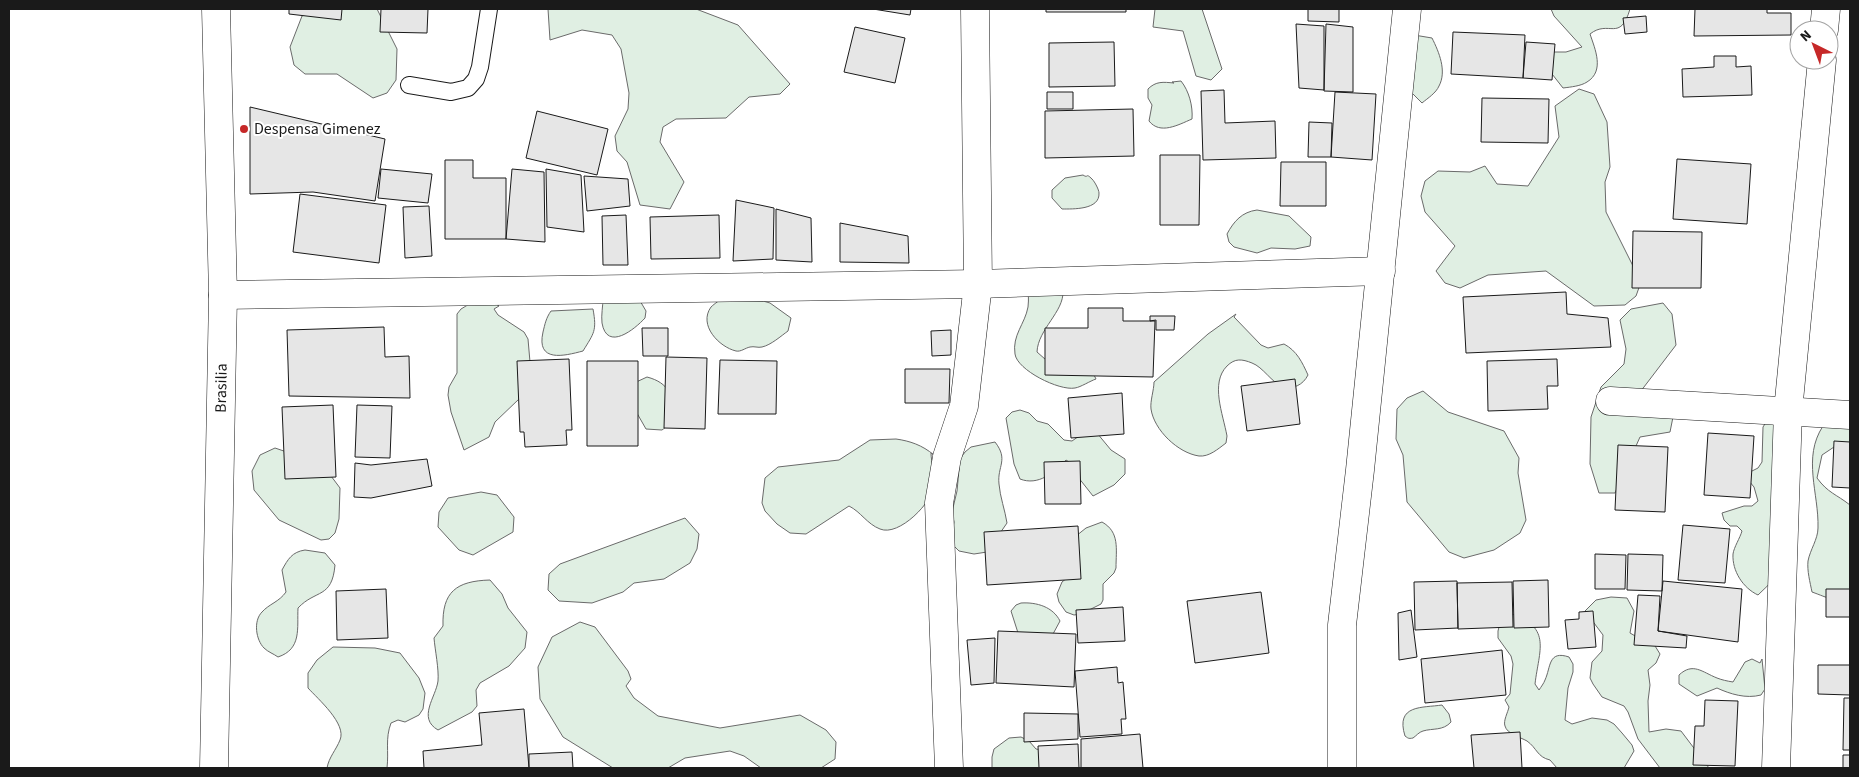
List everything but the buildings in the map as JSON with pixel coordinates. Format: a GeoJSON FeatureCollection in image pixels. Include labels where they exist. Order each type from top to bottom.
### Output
{"type":"FeatureCollection","features":[{"type":"Feature","properties":{"kind":"street","name":"Brasilia"},"geometry":{"type":"LineString","coordinates":[[214,768],[223,295],[216,9]]}},
{"type":"Feature","properties":{"kind":"street"},"geometry":{"type":"LineString","coordinates":[[949,768],[939,502],[947,457],[964,406],[978,284],[976,9]]}},
{"type":"Feature","properties":{"kind":"street"},"geometry":{"type":"LineString","coordinates":[[1342,768],[1342,625],[1381,272],[1407,9]]}},
{"type":"Feature","properties":{"kind":"street"},"geometry":{"type":"LineString","coordinates":[[1776,768],[1788,412],[1821,70]]}},
{"type":"Feature","properties":{"kind":"street"},"geometry":{"type":"LineString","coordinates":[[223,295],[978,284],[1381,272]]}},
{"type":"Feature","properties":{"kind":"street"},"geometry":{"type":"LineString","coordinates":[[1610,401],[1850,415]]}},
{"type":"Feature","properties":{"kind":"lane"},"geometry":{"type":"LineString","coordinates":[[409,85],[451,92],[468,88],[476,79],[480,67],[488,9]]}},
{"type":"Feature","properties":{"kind":"green space"},"geometry":{"type":"Polygon","coordinates":[[[319,9],[377,9],[397,49],[396,80],[387,93],[373,98],[337,74],[305,74],[294,65],[290,47],[302,16],[319,9]]]}},
{"type":"Feature","properties":{"kind":"green space"},"geometry":{"type":"Polygon","coordinates":[[[548,9],[696,9],[738,25],[790,84],[780,94],[749,97],[726,118],[676,119],[663,127],[660,142],[684,182],[670,209],[640,205],[627,162],[617,151],[615,136],[628,109],[629,93],[621,49],[612,35],[582,30],[550,40],[548,9]]]}},
{"type":"Feature","properties":{"kind":"green space"},"geometry":{"type":"Polygon","coordinates":[[[1155,9],[1202,9],[1222,69],[1211,80],[1196,76],[1183,31],[1153,27],[1155,9]]]}},
{"type":"Feature","properties":{"kind":"green space"},"geometry":{"type":"Polygon","coordinates":[[[1551,9],[1630,9],[1626,19],[1618,28],[1597,30],[1590,34],[1596,53],[1597,66],[1593,77],[1585,83],[1563,88],[1545,65],[1550,52],[1566,52],[1582,47],[1554,16],[1551,9]]]}},
{"type":"Feature","properties":{"kind":"green space"},"geometry":{"type":"Polygon","coordinates":[[[1414,35],[1432,38],[1442,68],[1438,89],[1422,103],[1412,93],[1414,35]]]}},
{"type":"Feature","properties":{"kind":"green space"},"geometry":{"type":"Polygon","coordinates":[[[1181,81],[1190,99],[1192,119],[1169,128],[1153,125],[1149,121],[1152,105],[1148,98],[1148,89],[1157,83],[1181,81]]]}},
{"type":"Feature","properties":{"kind":"green space"},"geometry":{"type":"Polygon","coordinates":[[[1579,89],[1594,94],[1607,122],[1610,167],[1605,182],[1606,212],[1641,282],[1636,296],[1625,305],[1594,306],[1546,271],[1488,275],[1460,288],[1445,283],[1436,271],[1455,246],[1425,212],[1421,196],[1425,181],[1438,171],[1470,172],[1485,166],[1497,184],[1528,186],[1559,137],[1555,106],[1579,89]]]}},
{"type":"Feature","properties":{"kind":"green space"},"geometry":{"type":"Polygon","coordinates":[[[1083,175],[1092,179],[1098,188],[1098,199],[1091,206],[1062,209],[1052,198],[1052,190],[1065,178],[1083,175]]]}},
{"type":"Feature","properties":{"kind":"green space"},"geometry":{"type":"Polygon","coordinates":[[[1257,210],[1289,216],[1311,237],[1310,246],[1295,249],[1271,248],[1257,253],[1234,247],[1229,242],[1227,234],[1230,229],[1243,215],[1257,210]]]}},
{"type":"Feature","properties":{"kind":"green space"},"geometry":{"type":"Polygon","coordinates":[[[1028,284],[1063,291],[1060,306],[1038,344],[1037,352],[1054,367],[1092,371],[1096,379],[1075,388],[1059,386],[1031,373],[1017,360],[1015,341],[1028,307],[1028,284]]]}},
{"type":"Feature","properties":{"kind":"green space"},"geometry":{"type":"Polygon","coordinates":[[[636,294],[646,311],[645,318],[635,328],[622,336],[609,336],[605,332],[602,323],[603,298],[636,294]]]}},
{"type":"Feature","properties":{"kind":"green space"},"geometry":{"type":"Polygon","coordinates":[[[476,300],[492,301],[499,306],[494,309],[498,315],[524,332],[528,339],[530,362],[519,399],[495,422],[489,437],[464,450],[451,412],[448,395],[449,387],[457,373],[457,314],[461,309],[476,300]]]}},
{"type":"Feature","properties":{"kind":"green space"},"geometry":{"type":"Polygon","coordinates":[[[720,300],[763,301],[770,303],[791,318],[788,331],[762,347],[750,347],[738,351],[730,349],[712,334],[707,321],[711,307],[720,300]]]}},
{"type":"Feature","properties":{"kind":"green space"},"geometry":{"type":"Polygon","coordinates":[[[1663,303],[1672,314],[1676,345],[1631,404],[1673,417],[1670,432],[1640,437],[1615,493],[1599,493],[1590,464],[1591,417],[1601,387],[1624,364],[1626,349],[1620,320],[1631,309],[1663,303]]]}},
{"type":"Feature","properties":{"kind":"green space"},"geometry":{"type":"Polygon","coordinates":[[[593,309],[594,332],[583,351],[553,355],[544,349],[542,342],[543,332],[551,311],[593,309]]]}},
{"type":"Feature","properties":{"kind":"green space"},"geometry":{"type":"Polygon","coordinates":[[[1236,314],[1234,317],[1261,345],[1268,348],[1284,344],[1296,353],[1308,375],[1297,386],[1286,387],[1278,384],[1252,363],[1239,360],[1230,363],[1222,373],[1218,390],[1227,436],[1226,443],[1206,455],[1191,454],[1175,445],[1157,425],[1151,409],[1154,382],[1208,334],[1236,314]]]}},
{"type":"Feature","properties":{"kind":"green space"},"geometry":{"type":"Polygon","coordinates":[[[647,377],[661,383],[669,391],[680,416],[662,430],[646,429],[634,408],[632,384],[647,377]]]}},
{"type":"Feature","properties":{"kind":"green space"},"geometry":{"type":"Polygon","coordinates":[[[1423,391],[1448,412],[1504,431],[1519,458],[1518,473],[1526,520],[1520,533],[1494,550],[1464,558],[1449,552],[1407,502],[1403,455],[1396,439],[1397,409],[1407,398],[1423,391]]]}},
{"type":"Feature","properties":{"kind":"green space"},"geometry":{"type":"Polygon","coordinates":[[[1020,410],[1029,413],[1037,421],[1048,424],[1064,440],[1072,441],[1092,427],[1111,450],[1125,459],[1125,474],[1114,485],[1093,496],[1078,477],[1072,464],[1066,460],[1045,477],[1033,481],[1020,479],[1014,464],[1006,418],[1012,412],[1020,410]]]}},
{"type":"Feature","properties":{"kind":"green space"},"geometry":{"type":"Polygon","coordinates":[[[1777,417],[1785,569],[1758,595],[1743,583],[1734,567],[1733,554],[1742,531],[1737,526],[1730,526],[1724,520],[1722,513],[1744,506],[1752,506],[1758,501],[1754,487],[1744,475],[1758,468],[1762,462],[1763,427],[1768,419],[1777,417]]]}},
{"type":"Feature","properties":{"kind":"green space"},"geometry":{"type":"Polygon","coordinates":[[[1850,419],[1850,442],[1834,447],[1822,455],[1817,478],[1829,490],[1850,505],[1850,594],[1831,599],[1812,592],[1808,573],[1808,561],[1818,528],[1812,463],[1817,438],[1823,426],[1850,419]]]}},
{"type":"Feature","properties":{"kind":"green space"},"geometry":{"type":"Polygon","coordinates":[[[896,439],[906,441],[916,444],[931,453],[935,480],[933,491],[922,508],[905,523],[888,530],[880,529],[849,506],[806,534],[790,533],[777,524],[765,511],[762,503],[765,478],[778,467],[839,460],[870,440],[896,439]]]}},
{"type":"Feature","properties":{"kind":"green space"},"geometry":{"type":"Polygon","coordinates":[[[995,442],[1002,458],[999,484],[1007,523],[987,552],[974,554],[959,551],[951,539],[954,522],[952,512],[957,491],[960,459],[971,447],[995,442]]]}},
{"type":"Feature","properties":{"kind":"green space"},"geometry":{"type":"Polygon","coordinates":[[[275,448],[322,464],[340,488],[339,519],[335,533],[329,539],[321,540],[279,520],[254,490],[252,471],[260,455],[275,448]]]}},
{"type":"Feature","properties":{"kind":"green space"},"geometry":{"type":"Polygon","coordinates":[[[481,492],[497,495],[514,517],[513,532],[473,555],[459,550],[438,527],[439,512],[448,498],[481,492]]]}},
{"type":"Feature","properties":{"kind":"green space"},"geometry":{"type":"Polygon","coordinates":[[[685,518],[699,534],[697,549],[690,563],[664,579],[634,583],[623,592],[592,603],[559,601],[548,590],[549,574],[560,564],[685,518]]]}},
{"type":"Feature","properties":{"kind":"green space"},"geometry":{"type":"Polygon","coordinates":[[[1102,522],[1112,531],[1116,542],[1116,568],[1114,573],[1103,584],[1103,600],[1101,604],[1081,614],[1074,615],[1066,612],[1059,602],[1057,594],[1062,582],[1068,577],[1076,536],[1086,528],[1102,522]]]}},
{"type":"Feature","properties":{"kind":"green space"},"geometry":{"type":"Polygon","coordinates":[[[305,550],[325,553],[335,565],[333,576],[327,589],[298,608],[298,630],[295,643],[291,649],[278,657],[261,645],[257,635],[257,620],[265,609],[286,592],[282,570],[286,563],[294,554],[305,550]]]}},
{"type":"Feature","properties":{"kind":"green space"},"geometry":{"type":"Polygon","coordinates":[[[490,580],[502,594],[508,608],[527,632],[525,648],[509,666],[480,683],[476,690],[477,706],[472,712],[438,730],[429,720],[428,713],[438,681],[434,638],[443,626],[445,605],[448,597],[460,586],[490,580]]]}},
{"type":"Feature","properties":{"kind":"green space"},"geometry":{"type":"Polygon","coordinates":[[[1611,597],[1627,598],[1634,611],[1630,633],[1644,641],[1652,641],[1660,654],[1656,663],[1648,670],[1650,685],[1648,701],[1649,732],[1666,729],[1681,731],[1709,768],[1660,768],[1638,739],[1624,706],[1602,697],[1593,684],[1590,678],[1592,662],[1602,651],[1603,635],[1585,611],[1596,600],[1611,597]]]}},
{"type":"Feature","properties":{"kind":"green space"},"geometry":{"type":"Polygon","coordinates":[[[1033,603],[1044,606],[1053,612],[1060,621],[1053,634],[1019,636],[1011,611],[1016,605],[1033,603]]]}},
{"type":"Feature","properties":{"kind":"green space"},"geometry":{"type":"Polygon","coordinates":[[[1512,614],[1525,620],[1538,633],[1540,651],[1535,684],[1539,690],[1545,681],[1551,661],[1557,656],[1569,657],[1573,664],[1573,672],[1568,688],[1565,720],[1572,724],[1592,718],[1607,720],[1614,724],[1632,745],[1634,751],[1624,768],[1557,768],[1550,760],[1540,755],[1527,741],[1506,729],[1505,722],[1509,707],[1505,700],[1510,694],[1513,664],[1511,656],[1498,638],[1498,631],[1500,623],[1512,614]]]}},
{"type":"Feature","properties":{"kind":"green space"},"geometry":{"type":"Polygon","coordinates":[[[580,622],[595,627],[628,671],[631,679],[626,686],[634,698],[658,716],[720,728],[800,715],[826,730],[836,742],[835,759],[821,768],[761,768],[744,756],[730,751],[685,758],[668,768],[613,768],[563,737],[540,699],[538,667],[552,637],[580,622]]]}},
{"type":"Feature","properties":{"kind":"green space"},"geometry":{"type":"Polygon","coordinates":[[[333,647],[375,648],[400,653],[419,678],[425,693],[423,709],[419,715],[405,722],[398,720],[391,723],[387,768],[327,768],[341,734],[336,719],[308,688],[308,673],[317,660],[333,647]]]}},
{"type":"Feature","properties":{"kind":"green space"},"geometry":{"type":"Polygon","coordinates":[[[1752,659],[1760,663],[1762,659],[1765,689],[1761,695],[1738,695],[1717,688],[1697,696],[1679,684],[1679,675],[1689,669],[1698,669],[1719,679],[1733,682],[1745,662],[1752,659]]]}},
{"type":"Feature","properties":{"kind":"green space"},"geometry":{"type":"Polygon","coordinates":[[[1442,705],[1449,714],[1451,722],[1448,725],[1427,730],[1413,738],[1405,736],[1403,726],[1407,713],[1419,708],[1442,705]]]}},
{"type":"Feature","properties":{"kind":"green space"},"geometry":{"type":"Polygon","coordinates":[[[1021,737],[1029,741],[1036,749],[1048,751],[1044,768],[992,768],[994,749],[1009,738],[1021,737]]]}},
{"type":"Feature","properties":{"kind":"place","name":"Despensa Gimenez"},"geometry":{"type":"Point","coordinates":[244,129]}}]}
